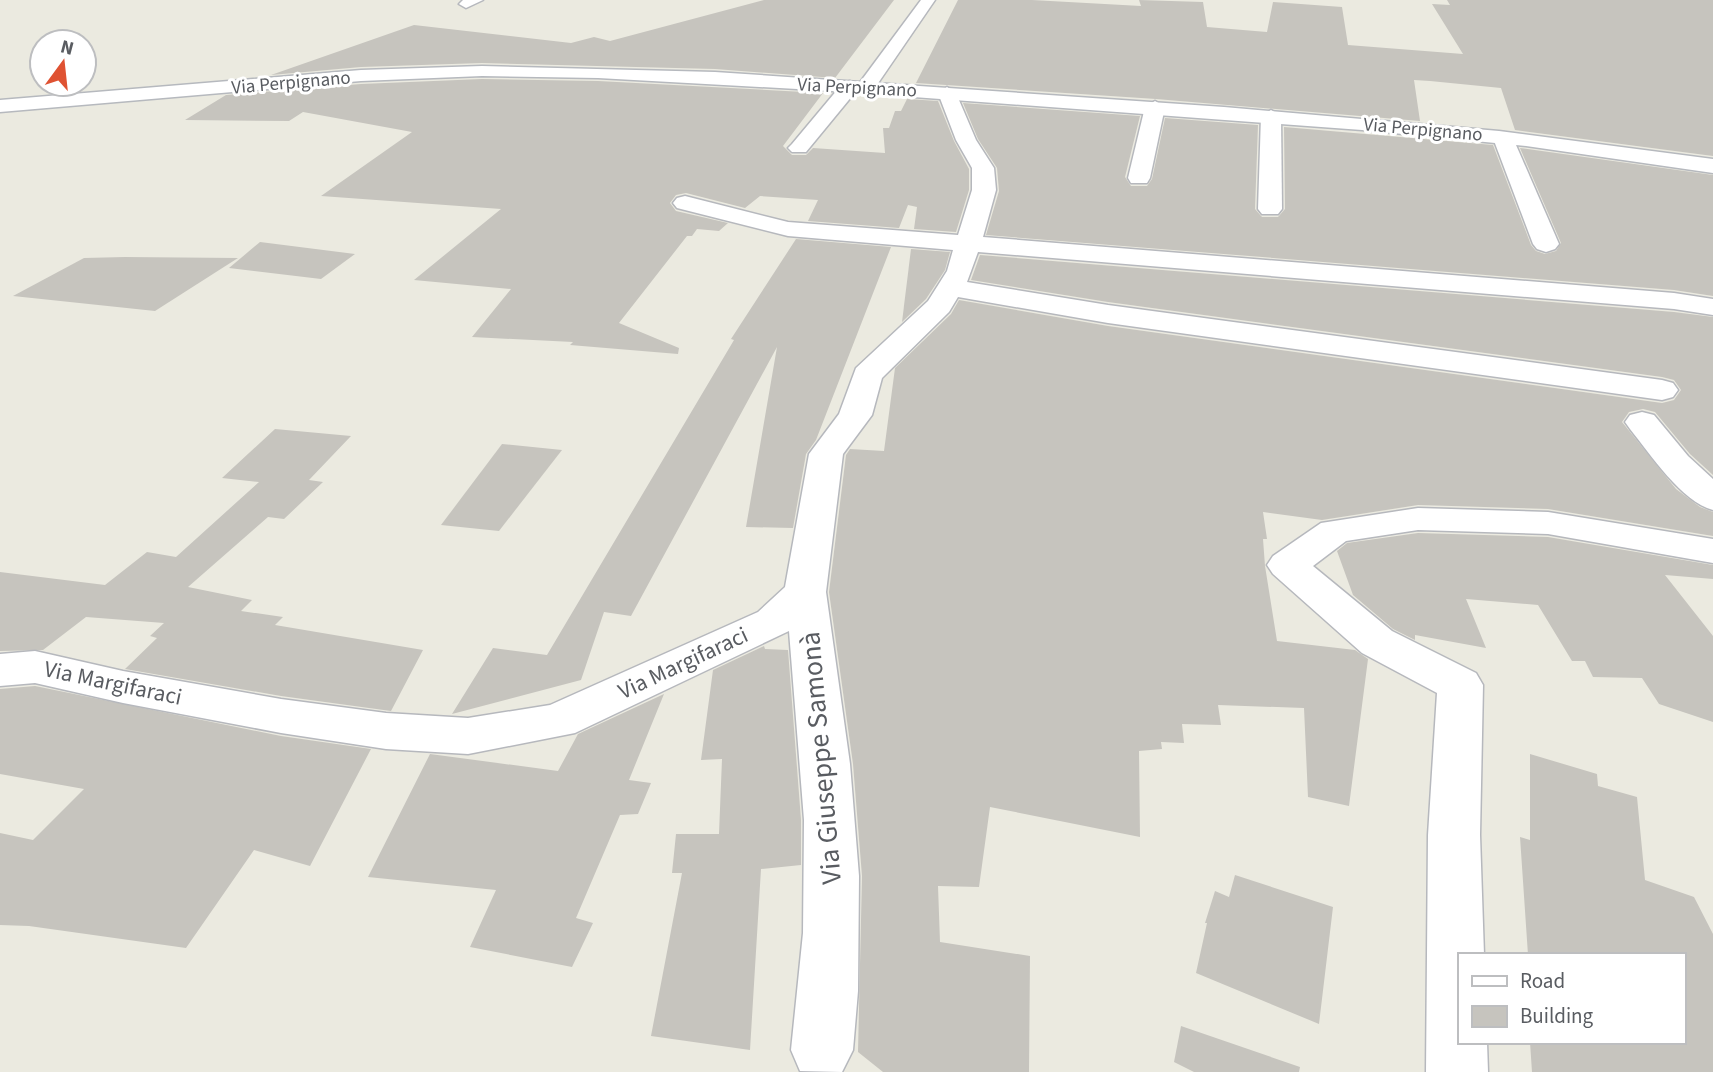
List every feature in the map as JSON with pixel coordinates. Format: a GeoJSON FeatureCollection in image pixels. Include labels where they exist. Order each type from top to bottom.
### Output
{"type":"FeatureCollection","features":[{"type":"Feature","properties":{"kind":"street"},"geometry":{"type":"LineString","coordinates":[[799,148],[858,87],[928,0]]}},
{"type":"Feature","properties":{"kind":"street","name":"Via Perpignano"},"geometry":{"type":"LineString","coordinates":[[0,106],[98,101],[331,79],[477,71],[559,71],[858,87],[1271,116],[1503,138],[1713,166]]}},
{"type":"Feature","properties":{"kind":"street"},"geometry":{"type":"LineString","coordinates":[[805,592],[826,454],[855,415],[867,375],[939,306],[960,271],[984,190],[984,168],[966,140],[947,93]]}},
{"type":"Feature","properties":{"kind":"street"},"geometry":{"type":"LineString","coordinates":[[1139,178],[1154,107]]}},
{"type":"Feature","properties":{"kind":"street"},"geometry":{"type":"LineString","coordinates":[[1269,209],[1271,116]]}},
{"type":"Feature","properties":{"kind":"street"},"geometry":{"type":"LineString","coordinates":[[1503,138],[1546,244]]}},
{"type":"Feature","properties":{"kind":"street"},"geometry":{"type":"LineString","coordinates":[[685,203],[788,229],[1674,301],[1713,307]]}},
{"type":"Feature","properties":{"kind":"street"},"geometry":{"type":"LineString","coordinates":[[950,287],[1135,318],[1662,390]]}},
{"type":"Feature","properties":{"kind":"street"},"geometry":{"type":"LineString","coordinates":[[1642,422],[1676,463],[1713,499]]}},
{"type":"Feature","properties":{"kind":"street"},"geometry":{"type":"LineString","coordinates":[[1457,1072],[1454,835],[1461,685],[1377,642],[1287,565],[1335,531],[1418,519],[1548,523],[1713,551]]}},
{"type":"Feature","properties":{"kind":"street","name":"Via Margifaraci"},"geometry":{"type":"LineString","coordinates":[[0,670],[35,667],[123,687],[281,716],[386,731],[468,736],[558,721],[773,622],[805,592]]}},
{"type":"Feature","properties":{"kind":"street","name":"Via Giuseppe Samonà"},"geometry":{"type":"LineString","coordinates":[[805,592],[828,778],[834,881],[829,992],[822,1050]]}},
{"type":"Feature","properties":{"kind":"building"},"geometry":{"type":"Polygon","coordinates":[[[764,0],[894,0],[835,78],[715,69],[482,63],[361,67],[271,75],[414,25],[571,43],[594,37],[610,41],[764,0]]]}},
{"type":"Feature","properties":{"kind":"building"},"geometry":{"type":"Polygon","coordinates":[[[958,0],[1032,0],[1141,6],[1139,0],[1203,2],[1207,27],[1267,32],[1273,2],[1342,7],[1348,45],[1463,54],[1432,4],[1450,5],[1447,0],[1713,0],[1713,156],[1515,130],[1501,88],[1430,81],[1414,80],[1420,121],[916,83],[958,0]]]}},
{"type":"Feature","properties":{"kind":"building"},"geometry":{"type":"Polygon","coordinates":[[[482,79],[598,81],[823,93],[783,146],[792,155],[806,155],[813,148],[885,153],[883,128],[889,128],[895,111],[901,111],[907,99],[938,101],[969,169],[969,190],[956,232],[914,229],[917,207],[908,205],[899,228],[808,221],[818,200],[760,196],[745,208],[686,193],[676,195],[670,203],[676,211],[728,223],[719,231],[697,229],[692,236],[687,236],[619,323],[679,348],[678,354],[570,345],[573,342],[472,337],[511,289],[414,280],[501,209],[321,196],[412,132],[303,112],[289,121],[185,120],[226,95],[361,84],[482,79]]]}},
{"type":"Feature","properties":{"kind":"building"},"geometry":{"type":"Polygon","coordinates":[[[963,103],[1140,116],[1125,177],[1131,186],[1147,186],[1152,179],[1165,118],[1258,125],[1255,209],[1262,217],[1278,217],[1285,209],[1284,127],[1493,145],[1531,245],[1536,251],[1545,254],[1556,251],[1561,243],[1520,148],[1713,175],[1713,296],[1674,290],[986,235],[999,191],[997,168],[978,139],[963,103]]]}},
{"type":"Feature","properties":{"kind":"building"},"geometry":{"type":"Polygon","coordinates":[[[796,239],[891,247],[816,440],[806,454],[793,528],[746,527],[777,347],[631,616],[604,612],[581,680],[452,714],[493,648],[547,655],[734,340],[731,339],[796,239]]]}},
{"type":"Feature","properties":{"kind":"building"},"geometry":{"type":"Polygon","coordinates":[[[260,242],[355,254],[321,279],[229,268],[260,242]]]}},
{"type":"Feature","properties":{"kind":"building"},"geometry":{"type":"Polygon","coordinates":[[[911,249],[950,252],[945,270],[926,299],[902,322],[911,249]]]}},
{"type":"Feature","properties":{"kind":"building"},"geometry":{"type":"Polygon","coordinates":[[[980,255],[1713,317],[1713,475],[1690,454],[1655,412],[1643,409],[1629,412],[1622,422],[1676,489],[1700,507],[1713,512],[1713,536],[1548,509],[1418,505],[1322,520],[1263,512],[1267,539],[1263,539],[1265,566],[1277,641],[1355,650],[1368,659],[1349,806],[1308,797],[1304,708],[1218,705],[1221,725],[1182,724],[1184,743],[1161,742],[1162,749],[1139,751],[1140,837],[990,807],[979,887],[938,886],[940,942],[1030,956],[1029,1072],[883,1072],[858,1052],[862,876],[853,764],[829,592],[846,455],[850,449],[884,451],[895,368],[951,314],[959,300],[1108,326],[1662,403],[1674,400],[1681,390],[1674,380],[1662,377],[1108,302],[971,280],[980,255]]]}},
{"type":"Feature","properties":{"kind":"building"},"geometry":{"type":"Polygon","coordinates":[[[84,258],[238,258],[155,311],[13,296],[84,258]]]}},
{"type":"Feature","properties":{"kind":"building"},"geometry":{"type":"Polygon","coordinates":[[[275,429],[351,436],[309,480],[323,482],[284,519],[268,517],[188,587],[252,600],[241,611],[283,617],[275,625],[423,650],[391,711],[281,696],[125,669],[157,638],[150,636],[164,623],[86,617],[43,650],[0,651],[0,572],[105,585],[147,552],[176,557],[259,482],[222,478],[275,429]]]}},
{"type":"Feature","properties":{"kind":"building"},"geometry":{"type":"Polygon","coordinates":[[[502,444],[562,450],[499,531],[441,525],[502,444]]]}},
{"type":"Feature","properties":{"kind":"building"},"geometry":{"type":"Polygon","coordinates":[[[1418,533],[1548,537],[1713,565],[1713,579],[1665,575],[1713,636],[1713,722],[1659,704],[1642,678],[1593,677],[1585,661],[1572,661],[1538,605],[1466,599],[1486,648],[1415,635],[1415,640],[1393,629],[1353,595],[1337,551],[1347,543],[1418,533]]]}},
{"type":"Feature","properties":{"kind":"building"},"geometry":{"type":"Polygon","coordinates":[[[764,646],[765,649],[788,650],[801,820],[801,865],[761,869],[750,1050],[651,1036],[682,873],[672,873],[676,834],[719,834],[722,759],[701,760],[713,670],[764,646]]]}},
{"type":"Feature","properties":{"kind":"building"},"geometry":{"type":"Polygon","coordinates":[[[35,686],[281,736],[371,749],[310,866],[254,850],[186,948],[29,926],[0,925],[0,833],[33,840],[84,789],[0,774],[0,689],[35,686]]]}},
{"type":"Feature","properties":{"kind":"building"},"geometry":{"type":"Polygon","coordinates":[[[664,694],[629,780],[651,783],[638,814],[620,815],[576,918],[593,923],[572,967],[470,947],[496,890],[368,877],[430,754],[558,771],[578,734],[664,694]]]}},
{"type":"Feature","properties":{"kind":"building"},"geometry":{"type":"Polygon","coordinates":[[[1530,754],[1597,774],[1598,786],[1637,797],[1645,880],[1694,897],[1713,934],[1713,1072],[1532,1072],[1530,1044],[1685,1044],[1685,953],[1528,953],[1520,837],[1530,840],[1530,754]]]}},
{"type":"Feature","properties":{"kind":"building"},"geometry":{"type":"Polygon","coordinates":[[[1235,875],[1333,907],[1319,1024],[1196,973],[1205,923],[1215,891],[1229,897],[1235,875]]]}},
{"type":"Feature","properties":{"kind":"building"},"geometry":{"type":"Polygon","coordinates":[[[1181,1026],[1300,1067],[1299,1072],[1194,1072],[1174,1062],[1181,1026]]]}}]}
